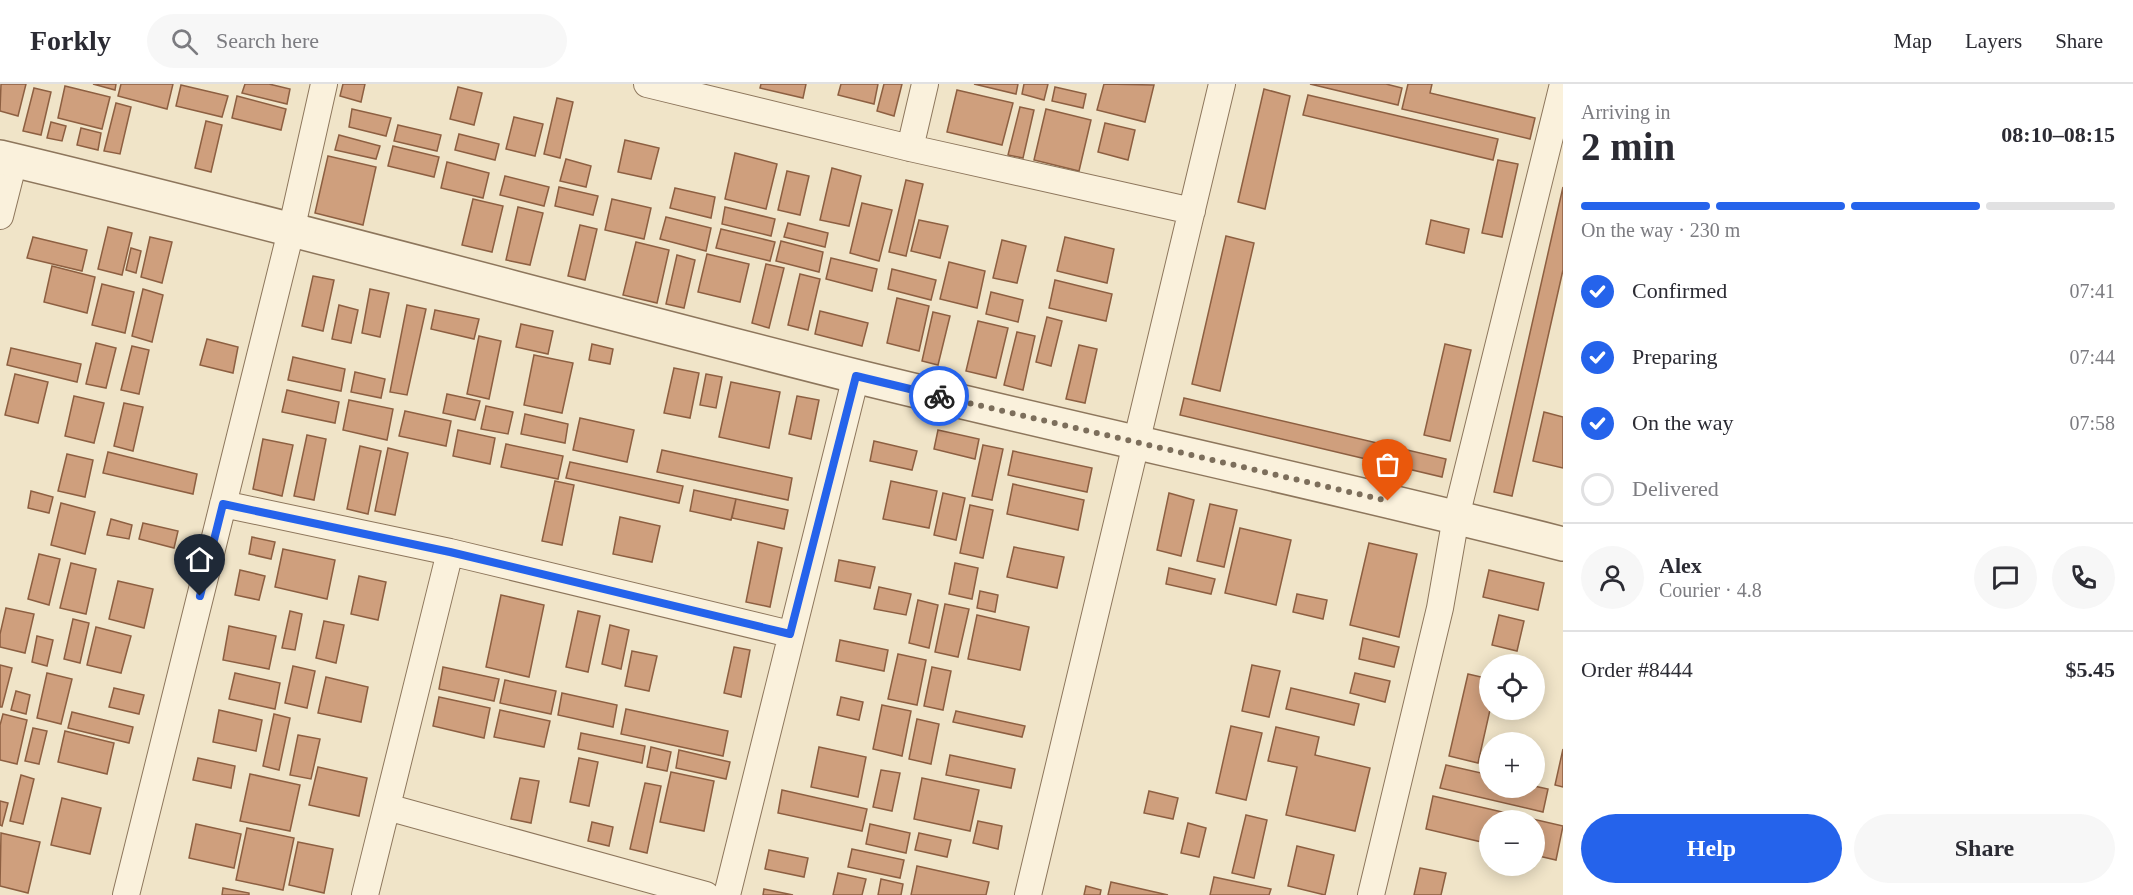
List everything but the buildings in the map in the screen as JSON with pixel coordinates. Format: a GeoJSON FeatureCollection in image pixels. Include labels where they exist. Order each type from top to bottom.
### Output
{"type":"FeatureCollection","features":[{"type":"Feature","properties":{"kind":"street"},"geometry":{"type":"LineString","coordinates":[[126,895],[291,231],[324,84]]}},
{"type":"Feature","properties":{"kind":"street"},"geometry":{"type":"LineString","coordinates":[[647,84],[910,148],[1192,211]]}},
{"type":"Feature","properties":{"kind":"street"},"geometry":{"type":"LineString","coordinates":[[910,148],[925,84]]}},
{"type":"Feature","properties":{"kind":"street"},"geometry":{"type":"LineString","coordinates":[[1028,895],[1222,84]]}},
{"type":"Feature","properties":{"kind":"street"},"geometry":{"type":"LineString","coordinates":[[1371,895],[1440,608],[1456,517],[1563,84]]}},
{"type":"Feature","properties":{"kind":"street"},"geometry":{"type":"LineString","coordinates":[[0,216],[7,159],[856,376],[1563,544]]}},
{"type":"Feature","properties":{"kind":"street"},"geometry":{"type":"LineString","coordinates":[[727,895],[790,634],[856,376]]}},
{"type":"Feature","properties":{"kind":"street"},"geometry":{"type":"LineString","coordinates":[[223,504],[450,552],[790,634]]}},
{"type":"Feature","properties":{"kind":"street"},"geometry":{"type":"LineString","coordinates":[[365,895],[450,552]]}},
{"type":"Feature","properties":{"kind":"street"},"geometry":{"type":"LineString","coordinates":[[387,807],[706,895]]}},
{"type":"Feature","properties":{"kind":"way so far"},"geometry":{"type":"LineString","coordinates":[[939,396],[1388,501]]}},
{"type":"Feature","properties":{"kind":"route"},"geometry":{"type":"LineString","coordinates":[[200,596],[223,504],[450,552],[790,634],[856,376],[939,396]]}}]}
